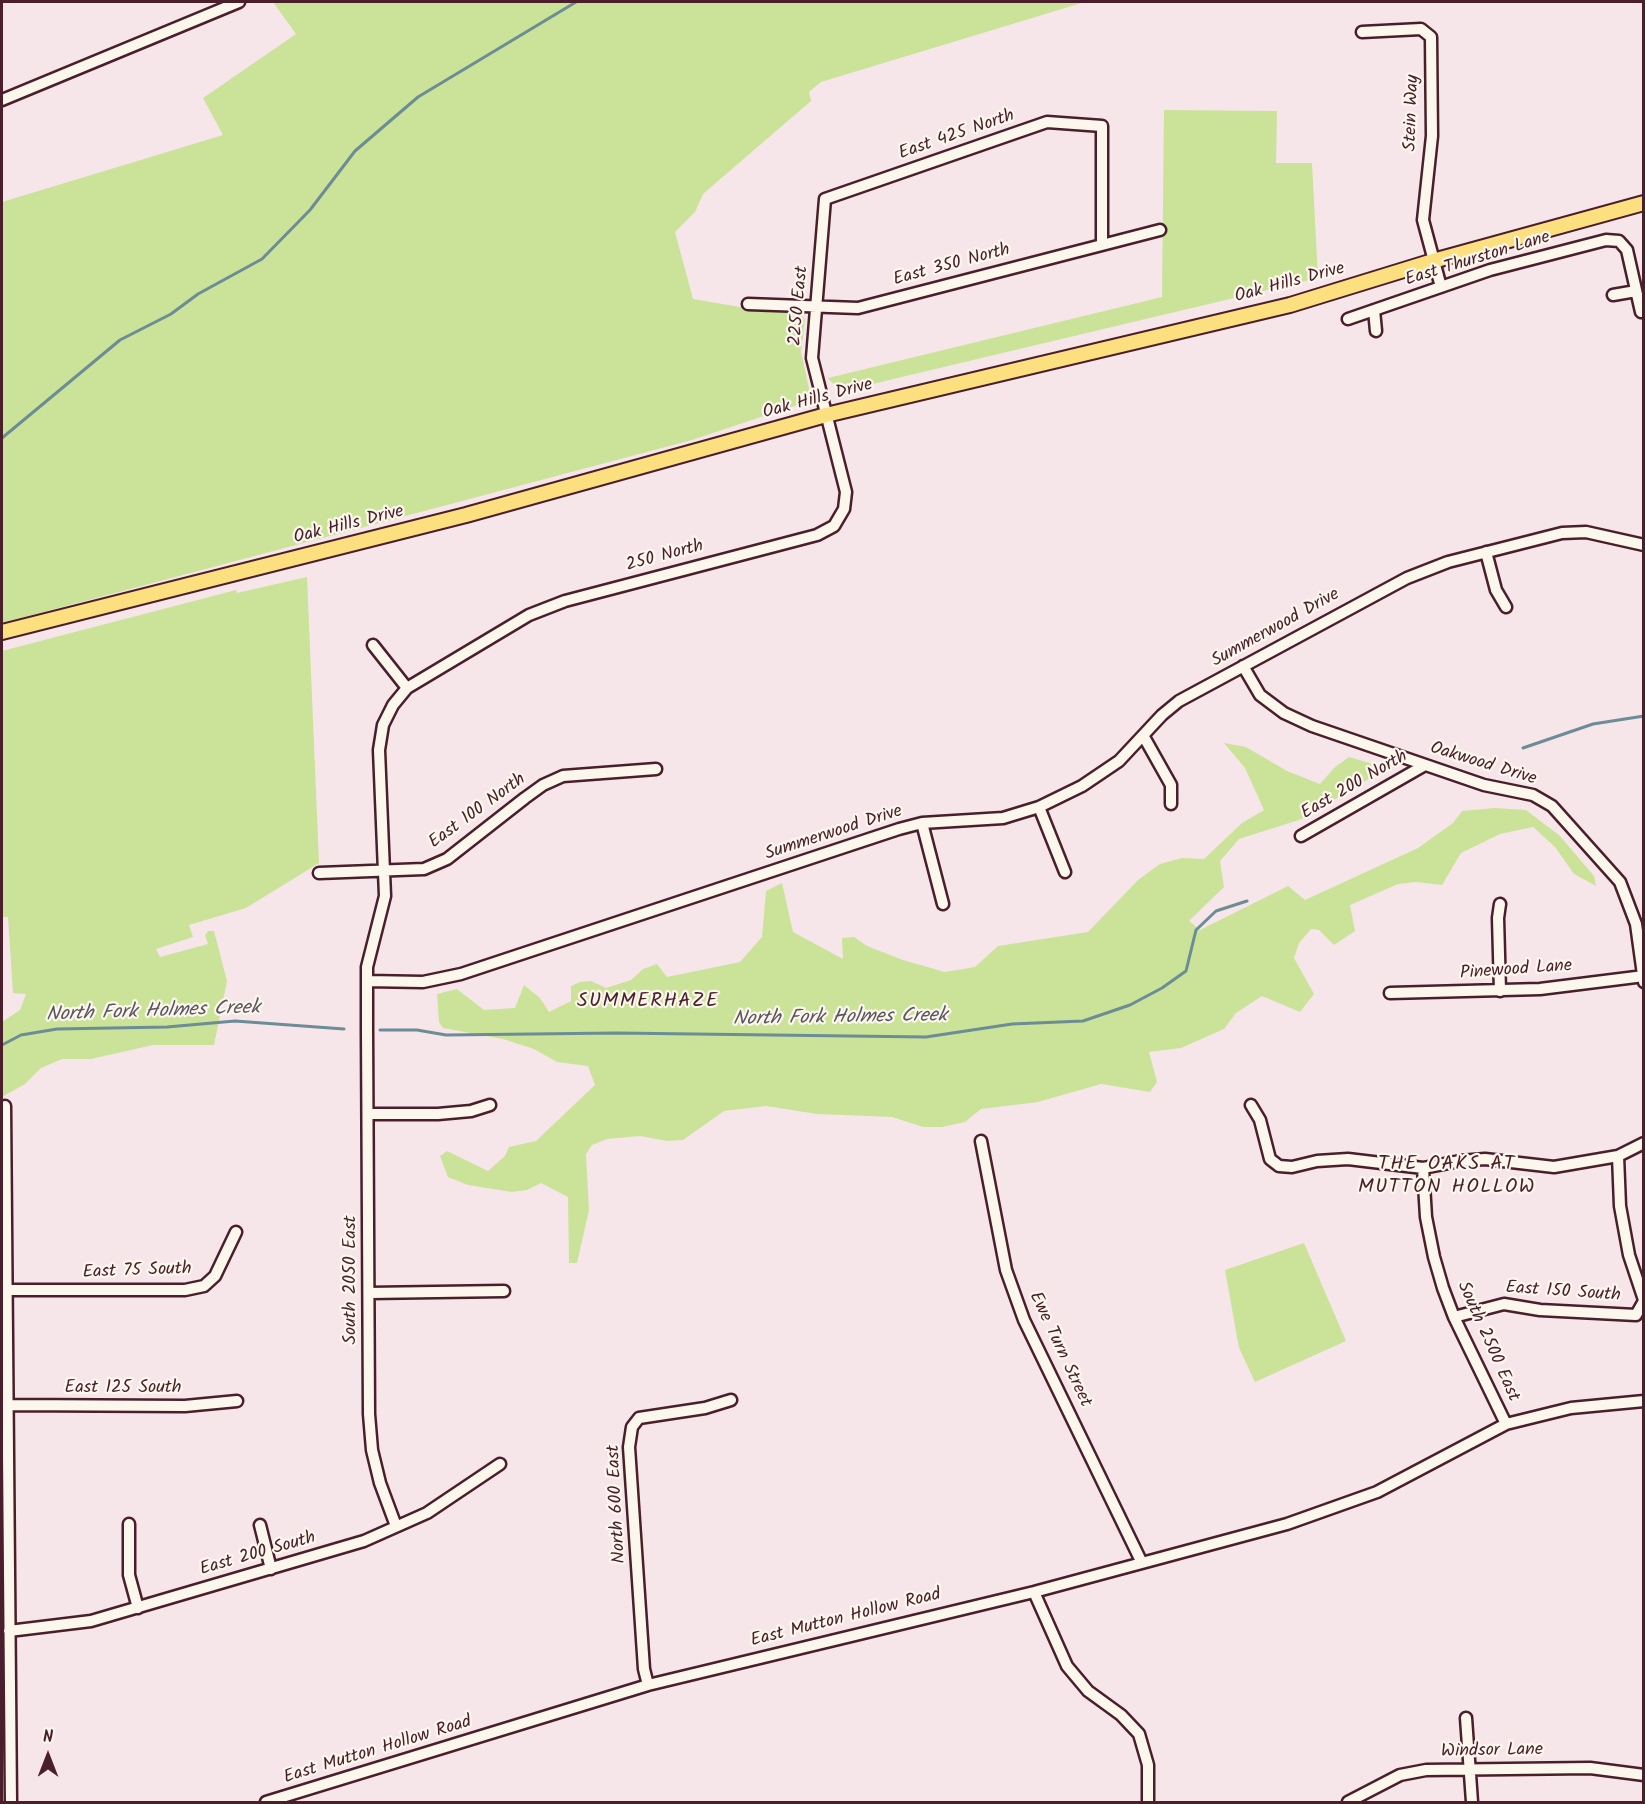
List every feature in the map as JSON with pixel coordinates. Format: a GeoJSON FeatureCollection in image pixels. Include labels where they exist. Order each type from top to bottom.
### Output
{"type":"FeatureCollection","features":[{"type":"Feature","properties":{"kind":"main road","name":"Oak Hills Drive"},"geometry":{"type":"LineString","coordinates":[[2,632],[466,516],[826,415],[1290,305],[1433,261],[1644,203]]}},
{"type":"Feature","properties":{"kind":"street"},"geometry":{"type":"LineString","coordinates":[[2,100],[239,2]]}},
{"type":"Feature","properties":{"kind":"street","name":"Stein Way"},"geometry":{"type":"LineString","coordinates":[[1362,32],[1421,29],[1431,37],[1432,136],[1423,220],[1433,261]]}},
{"type":"Feature","properties":{"kind":"street","name":"East 425 North"},"geometry":{"type":"LineString","coordinates":[[825,199],[1047,122],[1102,126],[1102,244]]}},
{"type":"Feature","properties":{"kind":"street","name":"2250 East"},"geometry":{"type":"LineString","coordinates":[[825,199],[812,358],[826,415]]}},
{"type":"Feature","properties":{"kind":"street","name":"East 350 North"},"geometry":{"type":"LineString","coordinates":[[748,304],[787,303],[817,307],[858,308],[1160,230]]}},
{"type":"Feature","properties":{"kind":"street","name":"East Thurston Lane"},"geometry":{"type":"LineString","coordinates":[[1348,319],[1490,270],[1606,240],[1619,241],[1628,250],[1636,291]]}},
{"type":"Feature","properties":{"kind":"street"},"geometry":{"type":"LineString","coordinates":[[1433,261],[1441,287]]}},
{"type":"Feature","properties":{"kind":"street"},"geometry":{"type":"LineString","coordinates":[[1613,295],[1636,291],[1641,312]]}},
{"type":"Feature","properties":{"kind":"street"},"geometry":{"type":"LineString","coordinates":[[1374,310],[1376,331]]}},
{"type":"Feature","properties":{"kind":"street","name":"250 North"},"geometry":{"type":"LineString","coordinates":[[408,688],[529,615],[565,601],[817,535],[834,526],[844,509],[846,492],[826,415]]}},
{"type":"Feature","properties":{"kind":"street","name":"Summerwood Drive"},"geometry":{"type":"LineString","coordinates":[[367,981],[423,982],[461,974],[922,824],[1004,818],[1039,807],[1091,780],[1119,761],[1144,737],[1162,715],[1179,701],[1407,578],[1486,552],[1562,533],[1586,532],[1644,545]]}},
{"type":"Feature","properties":{"kind":"street"},"geometry":{"type":"LineString","coordinates":[[1486,552],[1496,590],[1506,608]]}},
{"type":"Feature","properties":{"kind":"street"},"geometry":{"type":"LineString","coordinates":[[373,645],[408,688]]}},
{"type":"Feature","properties":{"kind":"street","name":"Oakwood Drive"},"geometry":{"type":"LineString","coordinates":[[1243,666],[1260,695],[1284,713],[1311,726],[1484,785],[1533,795],[1552,806],[1620,882],[1636,924],[1643,978]]}},
{"type":"Feature","properties":{"kind":"street","name":"South 2050 East"},"geometry":{"type":"LineString","coordinates":[[396,1527],[380,1483],[372,1450],[367,981],[370,949],[385,896],[379,750],[384,725],[393,705],[408,688]]}},
{"type":"Feature","properties":{"kind":"street"},"geometry":{"type":"LineString","coordinates":[[1144,737],[1171,785],[1171,804]]}},
{"type":"Feature","properties":{"kind":"street","name":"East 200 North"},"geometry":{"type":"LineString","coordinates":[[1301,836],[1425,765]]}},
{"type":"Feature","properties":{"kind":"street","name":"East 100 North"},"geometry":{"type":"LineString","coordinates":[[319,873],[424,869],[447,859],[534,791],[562,776],[656,769]]}},
{"type":"Feature","properties":{"kind":"street"},"geometry":{"type":"LineString","coordinates":[[1039,807],[1065,872]]}},
{"type":"Feature","properties":{"kind":"street"},"geometry":{"type":"LineString","coordinates":[[922,824],[943,904]]}},
{"type":"Feature","properties":{"kind":"street"},"geometry":{"type":"LineString","coordinates":[[1500,904],[1498,918],[1500,991]]}},
{"type":"Feature","properties":{"kind":"street","name":"Pinewood Lane"},"geometry":{"type":"LineString","coordinates":[[1390,993],[1540,989],[1643,978]]}},
{"type":"Feature","properties":{"kind":"street"},"geometry":{"type":"LineString","coordinates":[[368,1113],[438,1114],[471,1111],[490,1105]]}},
{"type":"Feature","properties":{"kind":"street"},"geometry":{"type":"LineString","coordinates":[[1251,1105],[1260,1120],[1270,1159],[1280,1166],[1292,1167],[1317,1161],[1348,1159],[1423,1168],[1460,1161],[1485,1160],[1554,1167],[1618,1156],[1644,1143]]}},
{"type":"Feature","properties":{"kind":"street"},"geometry":{"type":"LineString","coordinates":[[5,1106],[4,1290],[10,1404],[5,1506],[11,1803]]}},
{"type":"Feature","properties":{"kind":"street","name":"Ewe Turn Street"},"geometry":{"type":"LineString","coordinates":[[981,1141],[1006,1270],[1023,1317],[1141,1561]]}},
{"type":"Feature","properties":{"kind":"street"},"geometry":{"type":"LineString","coordinates":[[1618,1156],[1620,1206],[1629,1255],[1644,1300]]}},
{"type":"Feature","properties":{"kind":"street","name":"South 2500 East"},"geometry":{"type":"LineString","coordinates":[[1423,1168],[1426,1217],[1434,1257],[1454,1317],[1506,1424]]}},
{"type":"Feature","properties":{"kind":"street","name":"East 75 South"},"geometry":{"type":"LineString","coordinates":[[4,1290],[185,1290],[204,1286],[215,1276],[236,1232]]}},
{"type":"Feature","properties":{"kind":"street"},"geometry":{"type":"LineString","coordinates":[[369,1293],[504,1291]]}},
{"type":"Feature","properties":{"kind":"street","name":"East 150 South"},"geometry":{"type":"LineString","coordinates":[[1454,1317],[1504,1304],[1540,1310],[1636,1314],[1644,1300]]}},
{"type":"Feature","properties":{"kind":"street","name":"North 600 East"},"geometry":{"type":"LineString","coordinates":[[648,1685],[644,1669],[629,1447],[632,1427],[639,1418],[705,1408],[731,1400]]}},
{"type":"Feature","properties":{"kind":"street","name":"East 125 South"},"geometry":{"type":"LineString","coordinates":[[10,1404],[185,1406],[237,1401]]}},
{"type":"Feature","properties":{"kind":"street","name":"East Mutton Hollow Road"},"geometry":{"type":"LineString","coordinates":[[266,1803],[648,1685],[953,1609],[1034,1592],[1141,1561],[1318,1515],[1377,1492],[1506,1424],[1571,1408],[1644,1401]]}},
{"type":"Feature","properties":{"kind":"street","name":"East 200 South"},"geometry":{"type":"LineString","coordinates":[[9,1630],[54,1628],[91,1621],[364,1541],[427,1513],[500,1464]]}},
{"type":"Feature","properties":{"kind":"street"},"geometry":{"type":"LineString","coordinates":[[129,1524],[129,1575],[138,1608]]}},
{"type":"Feature","properties":{"kind":"street"},"geometry":{"type":"LineString","coordinates":[[260,1525],[271,1569]]}},
{"type":"Feature","properties":{"kind":"street"},"geometry":{"type":"LineString","coordinates":[[1034,1592],[1067,1666],[1088,1691],[1121,1715],[1139,1734],[1148,1765],[1148,1803]]}},
{"type":"Feature","properties":{"kind":"street"},"geometry":{"type":"LineString","coordinates":[[1466,1718],[1468,1769],[1473,1803]]}},
{"type":"Feature","properties":{"kind":"street","name":"Windsor Lane"},"geometry":{"type":"LineString","coordinates":[[1347,1803],[1400,1775],[1426,1770],[1590,1768],[1644,1775]]}},
{"type":"Feature","properties":{"kind":"green space"},"geometry":{"type":"Polygon","coordinates":[[[273,2],[1085,2],[821,82],[809,92],[811,101],[703,194],[695,212],[675,232],[693,299],[746,308],[769,307],[800,312],[805,320],[801,352],[810,393],[803,403],[692,440],[2,623],[2,202],[223,135],[203,98],[296,34],[273,2]]]}},
{"type":"Feature","properties":{"kind":"green space"},"geometry":{"type":"Polygon","coordinates":[[[1164,110],[1277,111],[1276,163],[1312,163],[1318,278],[843,391],[829,380],[828,378],[1162,297],[1164,110]]]}},
{"type":"Feature","properties":{"kind":"green space"},"geometry":{"type":"Polygon","coordinates":[[[307,577],[319,863],[246,908],[189,925],[193,937],[156,949],[160,957],[208,944],[205,935],[208,931],[214,931],[227,981],[214,1045],[153,1045],[91,1059],[62,1059],[41,1068],[25,1084],[2,1097],[2,1022],[20,1010],[26,994],[13,993],[8,917],[2,917],[2,651],[236,590],[237,593],[307,577]]]}},
{"type":"Feature","properties":{"kind":"green space"},"geometry":{"type":"Polygon","coordinates":[[[1224,743],[1246,747],[1287,771],[1320,784],[1335,767],[1349,757],[1387,768],[1302,819],[1239,839],[1220,861],[1224,887],[1189,921],[1200,930],[1288,886],[1305,900],[1418,848],[1453,823],[1462,811],[1495,808],[1526,810],[1560,836],[1594,876],[1596,886],[1574,874],[1555,847],[1533,827],[1500,834],[1461,853],[1442,885],[1416,882],[1398,884],[1350,905],[1355,931],[1334,945],[1319,930],[1311,929],[1299,943],[1294,958],[1314,994],[1300,1012],[1262,996],[1236,1013],[1224,1029],[1181,1048],[1149,1052],[1157,1082],[1150,1092],[1101,1084],[1038,1102],[981,1109],[965,1122],[942,1127],[923,1127],[892,1117],[817,1114],[766,1106],[724,1111],[683,1140],[667,1141],[640,1136],[607,1139],[592,1145],[586,1154],[589,1210],[577,1263],[569,1263],[568,1197],[541,1183],[527,1190],[512,1192],[468,1185],[448,1177],[440,1156],[447,1151],[488,1171],[505,1156],[509,1147],[536,1141],[595,1085],[588,1066],[557,1062],[534,1049],[503,1039],[443,1028],[439,1022],[437,994],[457,989],[484,1010],[515,1008],[524,985],[540,998],[549,1012],[571,1001],[571,986],[580,982],[591,981],[606,988],[631,980],[643,969],[657,964],[667,977],[740,962],[762,937],[766,891],[782,883],[793,932],[843,959],[842,938],[854,937],[867,946],[903,960],[945,972],[975,967],[998,946],[1088,932],[1138,880],[1160,864],[1182,858],[1204,859],[1242,823],[1264,810],[1245,768],[1224,743]]]}},
{"type":"Feature","properties":{"kind":"green space"},"geometry":{"type":"Polygon","coordinates":[[[1304,1243],[1346,1341],[1255,1382],[1239,1348],[1225,1270],[1304,1243]]]}},
{"type":"Feature","properties":{"kind":"waterway","name":"North Fork Holmes Creek"},"geometry":{"type":"LineString","coordinates":[[2,438],[120,340],[171,314],[198,294],[262,259],[310,210],[355,151],[418,97],[576,2]]}},
{"type":"Feature","properties":{"kind":"waterway","name":"North Fork Holmes Creek"},"geometry":{"type":"LineString","coordinates":[[1523,748],[1593,724],[1644,716]]}},
{"type":"Feature","properties":{"kind":"waterway","name":"North Fork Holmes Creek"},"geometry":{"type":"LineString","coordinates":[[1486,766],[1493,763]]}},
{"type":"Feature","properties":{"kind":"waterway","name":"North Fork Holmes Creek"},"geometry":{"type":"LineString","coordinates":[[380,1030],[417,1030],[446,1035],[617,1033],[926,1037],[1012,1024],[1083,1021],[1130,1005],[1162,988],[1186,971],[1196,930],[1216,911],[1247,901]]}},
{"type":"Feature","properties":{"kind":"waterway","name":"North Fork Holmes Creek"},"geometry":{"type":"LineString","coordinates":[[2,1045],[21,1035],[57,1029],[167,1027],[235,1021],[344,1029]]}},
{"type":"Feature","properties":{"kind":"district","name":"SUMMERHAZE"},"geometry":{"type":"Point","coordinates":[648,1003]}},
{"type":"Feature","properties":{"kind":"district","name":"THE OAKS AT MUTTON HOLLOW"},"geometry":{"type":"Point","coordinates":[1447,1178]}}]}
